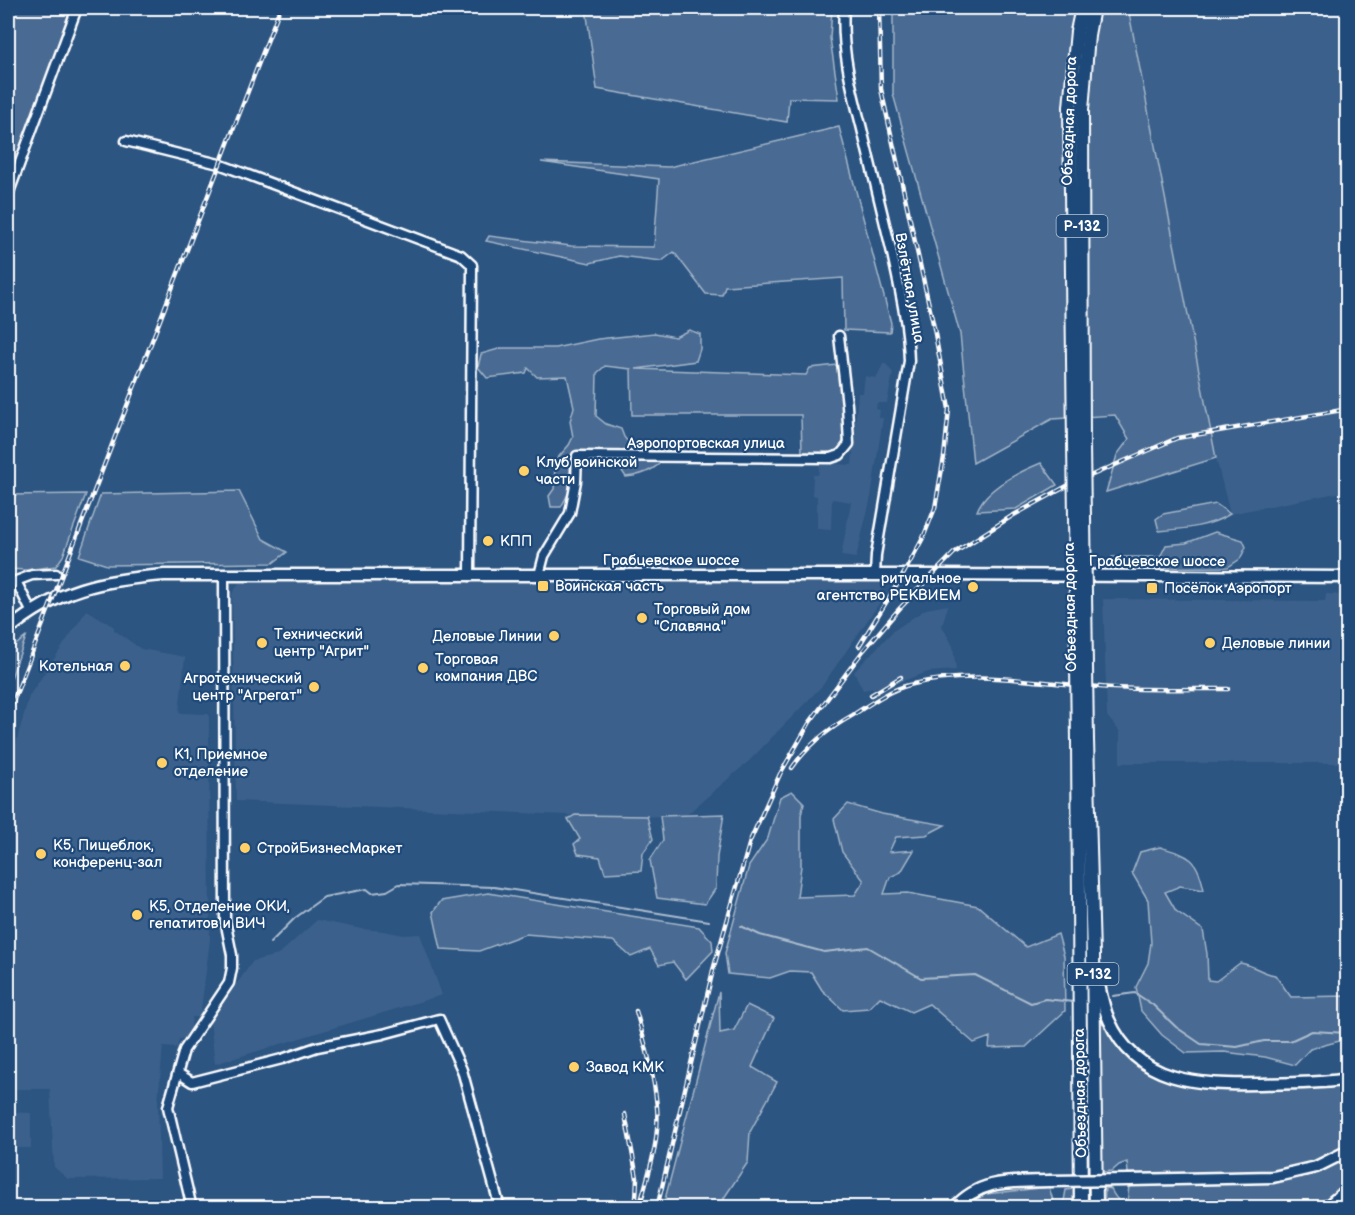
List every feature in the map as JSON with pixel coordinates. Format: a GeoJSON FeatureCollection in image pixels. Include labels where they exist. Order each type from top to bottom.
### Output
{"type":"FeatureCollection","features":[{"type":"Feature","properties":{"kind":"highway","name":"Объездная дорога"},"geometry":{"type":"LineString","coordinates":[[1081,1204],[1082,740],[1070,107],[1077,31],[1082,8]]}},
{"type":"Feature","properties":{"kind":"highway","name":"Объездная дорога"},"geometry":{"type":"LineString","coordinates":[[1078,444],[1082,110],[1088,35],[1093,8]]}},
{"type":"Feature","properties":{"kind":"highway","name":"Объездная дорога"},"geometry":{"type":"LineString","coordinates":[[1082,740],[1093,955],[1096,1208]]}},
{"type":"Feature","properties":{"kind":"main road","name":"Грабцевское шоссе"},"geometry":{"type":"LineString","coordinates":[[8,630],[31,611],[85,587],[120,579],[164,575],[875,575],[1347,578]]}},
{"type":"Feature","properties":{"kind":"main road"},"geometry":{"type":"LineString","coordinates":[[1093,955],[1103,1004],[1114,1029],[1131,1053],[1154,1069],[1182,1080],[1223,1084],[1322,1082],[1347,1079]]}},
{"type":"Feature","properties":{"kind":"main road"},"geometry":{"type":"LineString","coordinates":[[954,1208],[968,1194],[981,1187],[1005,1182],[1273,1177],[1316,1167],[1347,1151]]}},
{"type":"Feature","properties":{"kind":"main road"},"geometry":{"type":"LineString","coordinates":[[1325,1208],[1347,1189]]}},
{"type":"Feature","properties":{"kind":"street"},"geometry":{"type":"LineString","coordinates":[[8,195],[77,8]]}},
{"type":"Feature","properties":{"kind":"street","name":"Взлётная улица"},"geometry":{"type":"LineString","coordinates":[[844,8],[846,55],[853,93],[901,293],[908,338],[909,361],[876,555],[875,575]]}},
{"type":"Feature","properties":{"kind":"street"},"geometry":{"type":"LineString","coordinates":[[126,141],[219,164],[460,255],[472,265],[470,576]]}},
{"type":"Feature","properties":{"kind":"street","name":"Аэропортовская улица"},"geometry":{"type":"LineString","coordinates":[[539,575],[544,556],[570,513],[576,481],[577,456],[831,458],[840,455],[849,444],[839,336]]}},
{"type":"Feature","properties":{"kind":"street"},"geometry":{"type":"LineString","coordinates":[[31,611],[12,580],[32,575],[56,574]]}},
{"type":"Feature","properties":{"kind":"street"},"geometry":{"type":"LineString","coordinates":[[192,1208],[168,1107],[184,1050],[229,982],[232,968],[225,920],[224,575]]}},
{"type":"Feature","properties":{"kind":"street"},"geometry":{"type":"LineString","coordinates":[[178,1073],[192,1082],[282,1059],[317,1047],[383,1034],[439,1019],[462,1070],[500,1208]]}},
{"type":"Feature","properties":{"kind":"shaded area"},"geometry":{"type":"Polygon","coordinates":[[[8,8],[82,8],[8,207],[8,8]]]}},
{"type":"Feature","properties":{"kind":"shaded area"},"geometry":{"type":"Polygon","coordinates":[[[586,8],[832,8],[830,38],[839,99],[789,98],[787,122],[597,89],[586,8]]]}},
{"type":"Feature","properties":{"kind":"shaded area"},"geometry":{"type":"Polygon","coordinates":[[[893,8],[1128,8],[1216,458],[1106,492],[1117,455],[1129,439],[1115,415],[1052,419],[973,463],[960,334],[893,94],[893,8]]]}},
{"type":"Feature","properties":{"kind":"shaded area"},"geometry":{"type":"Polygon","coordinates":[[[1128,8],[1347,8],[1347,491],[1230,514],[1216,458],[1128,8]]]}},
{"type":"Feature","properties":{"kind":"shaded area"},"geometry":{"type":"Polygon","coordinates":[[[839,127],[891,323],[890,332],[844,330],[843,278],[725,286],[722,295],[706,294],[674,252],[662,261],[619,256],[590,263],[486,241],[489,236],[571,246],[654,247],[659,179],[541,162],[669,167],[839,127]]]}},
{"type":"Feature","properties":{"kind":"shaded area"},"geometry":{"type":"Polygon","coordinates":[[[689,330],[700,334],[700,349],[696,361],[636,369],[806,375],[810,368],[837,365],[841,376],[845,423],[839,448],[827,453],[802,452],[801,415],[632,415],[631,369],[605,366],[597,373],[596,416],[606,424],[621,429],[631,446],[673,444],[677,448],[654,468],[634,476],[626,477],[620,468],[570,465],[569,492],[561,507],[551,507],[549,496],[554,489],[555,461],[573,437],[570,421],[574,407],[567,376],[537,377],[528,368],[526,373],[487,378],[478,367],[481,354],[502,348],[555,348],[598,339],[655,333],[675,337],[689,330]]]}},
{"type":"Feature","properties":{"kind":"shaded area"},"geometry":{"type":"Polygon","coordinates":[[[883,364],[886,364],[893,373],[887,403],[877,403],[876,409],[880,410],[879,418],[883,418],[871,497],[856,558],[841,556],[851,502],[832,499],[831,530],[817,529],[817,496],[812,495],[813,475],[818,475],[820,463],[852,465],[858,393],[863,393],[865,376],[876,378],[883,364]]]}},
{"type":"Feature","properties":{"kind":"shaded area"},"geometry":{"type":"Polygon","coordinates":[[[1041,463],[1057,485],[1016,509],[977,511],[987,495],[995,488],[1013,476],[1041,463]]]}},
{"type":"Feature","properties":{"kind":"shaded area"},"geometry":{"type":"Polygon","coordinates":[[[239,491],[263,539],[287,552],[273,563],[107,565],[79,556],[101,494],[239,491]]]}},
{"type":"Feature","properties":{"kind":"shaded area"},"geometry":{"type":"Polygon","coordinates":[[[86,494],[63,556],[56,566],[26,570],[8,569],[8,495],[86,494]]]}},
{"type":"Feature","properties":{"kind":"shaded area"},"geometry":{"type":"Polygon","coordinates":[[[1216,504],[1230,514],[1205,525],[1159,531],[1156,519],[1163,514],[1216,504]]]}},
{"type":"Feature","properties":{"kind":"shaded area"},"geometry":{"type":"Polygon","coordinates":[[[1215,532],[1243,540],[1246,547],[1240,559],[1228,567],[1119,568],[1109,562],[1112,557],[1160,557],[1166,545],[1186,543],[1215,532]]]}},
{"type":"Feature","properties":{"kind":"shaded area"},"geometry":{"type":"Polygon","coordinates":[[[881,582],[881,601],[822,686],[749,761],[685,816],[615,817],[236,801],[232,594],[239,583],[881,582]]]}},
{"type":"Feature","properties":{"kind":"shaded area"},"geometry":{"type":"Polygon","coordinates":[[[1326,594],[1347,595],[1347,763],[1120,763],[1120,732],[1107,716],[1103,599],[1325,601],[1326,594]]]}},
{"type":"Feature","properties":{"kind":"shaded area"},"geometry":{"type":"Polygon","coordinates":[[[948,605],[942,626],[953,646],[956,670],[928,672],[894,684],[863,690],[854,672],[893,631],[926,609],[948,605]]]}},
{"type":"Feature","properties":{"kind":"shaded area"},"geometry":{"type":"Polygon","coordinates":[[[87,610],[114,627],[114,630],[141,649],[185,657],[179,713],[209,714],[210,940],[200,1017],[192,1017],[190,1037],[179,1039],[177,1048],[163,1047],[158,1101],[160,1178],[68,1179],[54,1167],[50,1089],[8,1089],[8,772],[29,696],[87,610]]]}},
{"type":"Feature","properties":{"kind":"shaded area"},"geometry":{"type":"Polygon","coordinates":[[[26,637],[8,686],[8,651],[26,637]]]}},
{"type":"Feature","properties":{"kind":"shaded area"},"geometry":{"type":"Polygon","coordinates":[[[792,791],[804,803],[801,815],[801,866],[797,897],[855,895],[864,881],[842,852],[834,819],[848,804],[882,814],[945,825],[926,835],[896,837],[889,852],[914,850],[901,872],[890,877],[884,894],[908,893],[978,906],[1026,947],[1058,934],[1064,956],[1065,1011],[1026,1047],[989,1048],[990,1037],[974,1043],[929,1004],[911,1012],[880,997],[869,1008],[843,1010],[822,990],[811,972],[790,971],[770,978],[728,974],[725,953],[749,866],[768,838],[780,797],[792,791]]]}},
{"type":"Feature","properties":{"kind":"shaded area"},"geometry":{"type":"Polygon","coordinates":[[[724,814],[717,857],[716,888],[705,904],[657,898],[650,860],[663,840],[660,816],[724,814]]]}},
{"type":"Feature","properties":{"kind":"shaded area"},"geometry":{"type":"Polygon","coordinates":[[[575,815],[647,816],[653,839],[643,853],[641,871],[605,873],[600,857],[578,854],[574,844],[580,839],[568,819],[575,815]]]}},
{"type":"Feature","properties":{"kind":"shaded area"},"geometry":{"type":"Polygon","coordinates":[[[1160,847],[1179,853],[1191,860],[1201,879],[1204,890],[1180,886],[1165,892],[1176,911],[1203,930],[1208,980],[1216,981],[1240,963],[1275,975],[1291,997],[1347,996],[1347,1039],[1310,1049],[1295,1065],[1265,1057],[1224,1052],[1186,1053],[1162,1035],[1141,1011],[1136,987],[1148,963],[1151,943],[1148,900],[1132,873],[1140,852],[1160,847]]]}},
{"type":"Feature","properties":{"kind":"shaded area"},"geometry":{"type":"Polygon","coordinates":[[[488,893],[699,927],[712,941],[713,951],[686,979],[673,962],[659,965],[650,949],[631,957],[613,941],[525,934],[479,951],[441,949],[433,912],[441,901],[488,893]]]}},
{"type":"Feature","properties":{"kind":"shaded area"},"geometry":{"type":"Polygon","coordinates":[[[317,920],[404,935],[420,934],[442,995],[215,1064],[210,1021],[253,961],[278,955],[317,920]]]}},
{"type":"Feature","properties":{"kind":"shaded area"},"geometry":{"type":"Polygon","coordinates":[[[719,992],[720,1033],[734,1030],[747,1005],[774,1018],[752,1067],[777,1082],[750,1132],[748,1162],[724,1198],[726,1207],[663,1207],[719,992]]]}},
{"type":"Feature","properties":{"kind":"shaded area"},"geometry":{"type":"Polygon","coordinates":[[[1098,1017],[1112,1034],[1167,1080],[1189,1086],[1211,1088],[1347,1083],[1347,1145],[1322,1158],[1296,1167],[1269,1172],[1241,1175],[1128,1173],[1127,1162],[1112,1171],[1102,1172],[1098,1017]]]}},
{"type":"Feature","properties":{"kind":"shaded area"},"geometry":{"type":"Polygon","coordinates":[[[8,1112],[31,1113],[31,1148],[8,1148],[8,1112]]]}},
{"type":"Feature","properties":{"kind":"shaded area"},"geometry":{"type":"Polygon","coordinates":[[[1347,1158],[1347,1184],[1317,1207],[1104,1208],[1105,1188],[1111,1189],[1117,1199],[1127,1204],[1129,1186],[1269,1183],[1307,1175],[1347,1158]]]}},
{"type":"Feature","properties":{"kind":"shaded area"},"geometry":{"type":"Polygon","coordinates":[[[1049,1187],[1054,1204],[1064,1201],[1066,1190],[1073,1189],[1073,1207],[963,1207],[986,1194],[1049,1187]]]}},
{"type":"Feature","properties":{"kind":"waterway"},"geometry":{"type":"LineString","coordinates":[[270,943],[295,918],[324,897],[367,889],[372,893],[387,891],[399,884],[494,887],[709,921]]}},
{"type":"Feature","properties":{"kind":"waterway"},"geometry":{"type":"LineString","coordinates":[[741,926],[760,935],[824,952],[868,947],[921,978],[975,975],[1031,1003],[1045,999],[1074,1002]]}},
{"type":"Feature","properties":{"kind":"waterway"},"geometry":{"type":"LineString","coordinates":[[1113,996],[1135,993],[1153,1005],[1176,1027],[1201,1044],[1237,1047],[1264,1041],[1290,1041],[1312,1031],[1348,1033]]}},
{"type":"Feature","properties":{"kind":"railway"},"geometry":{"type":"LineString","coordinates":[[8,715],[280,8]]}},
{"type":"Feature","properties":{"kind":"railway"},"geometry":{"type":"LineString","coordinates":[[859,646],[903,575],[923,538],[935,508],[949,409],[933,323],[881,89],[879,8]]}},
{"type":"Feature","properties":{"kind":"railway"},"geometry":{"type":"LineString","coordinates":[[657,1208],[713,970],[750,841],[780,774],[810,722],[863,651],[900,608],[954,553],[1012,516],[1067,486],[1177,438],[1348,409]]}},
{"type":"Feature","properties":{"kind":"railway"},"geometry":{"type":"LineString","coordinates":[[871,695],[901,677]]}},
{"type":"Feature","properties":{"kind":"railway"},"geometry":{"type":"LineString","coordinates":[[792,768],[819,738],[873,702],[902,687],[934,680],[985,678],[1114,688],[1228,689]]}},
{"type":"Feature","properties":{"kind":"railway"},"geometry":{"type":"LineString","coordinates":[[636,1011],[646,1047],[657,1107],[657,1133],[639,1208]]}},
{"type":"Feature","properties":{"kind":"railway"},"geometry":{"type":"LineString","coordinates":[[625,1114],[637,1178],[636,1199]]}},
{"type":"Feature","properties":{"kind":"place","name":"Клуб воинской части"},"geometry":{"type":"Point","coordinates":[524,471]}},
{"type":"Feature","properties":{"kind":"place","name":"КПП"},"geometry":{"type":"Point","coordinates":[488,541]}},
{"type":"Feature","properties":{"kind":"place","name":"Воинская часть"},"geometry":{"type":"Point","coordinates":[543,586]}},
{"type":"Feature","properties":{"kind":"place","name":"ритуальное агентство РЕКВИЕМ"},"geometry":{"type":"Point","coordinates":[973,587]}},
{"type":"Feature","properties":{"kind":"place","name":"Посёлок Аэропорт"},"geometry":{"type":"Point","coordinates":[1152,588]}},
{"type":"Feature","properties":{"kind":"place","name":"Торговый дом \"Славяна\""},"geometry":{"type":"Point","coordinates":[642,618]}},
{"type":"Feature","properties":{"kind":"place","name":"Деловые Линии"},"geometry":{"type":"Point","coordinates":[554,636]}},
{"type":"Feature","properties":{"kind":"place","name":"Технический центр \"Агрит\""},"geometry":{"type":"Point","coordinates":[262,643]}},
{"type":"Feature","properties":{"kind":"place","name":"Деловые линии"},"geometry":{"type":"Point","coordinates":[1210,643]}},
{"type":"Feature","properties":{"kind":"place","name":"Котельная"},"geometry":{"type":"Point","coordinates":[125,666]}},
{"type":"Feature","properties":{"kind":"place","name":"Торговая компания ДВС"},"geometry":{"type":"Point","coordinates":[423,668]}},
{"type":"Feature","properties":{"kind":"place","name":"Агротехнический центр \"Агрегат\""},"geometry":{"type":"Point","coordinates":[314,687]}},
{"type":"Feature","properties":{"kind":"place","name":"К1, Приемное отделение"},"geometry":{"type":"Point","coordinates":[162,763]}},
{"type":"Feature","properties":{"kind":"place","name":"СтройБизнесМаркет"},"geometry":{"type":"Point","coordinates":[245,848]}},
{"type":"Feature","properties":{"kind":"place","name":"К5, Пищеблок, конференц-зал"},"geometry":{"type":"Point","coordinates":[41,854]}},
{"type":"Feature","properties":{"kind":"place","name":"К5, Отделение ОКИ, гепатитов и ВИЧ"},"geometry":{"type":"Point","coordinates":[137,915]}},
{"type":"Feature","properties":{"kind":"place","name":"Завод КМК"},"geometry":{"type":"Point","coordinates":[574,1067]}}]}
